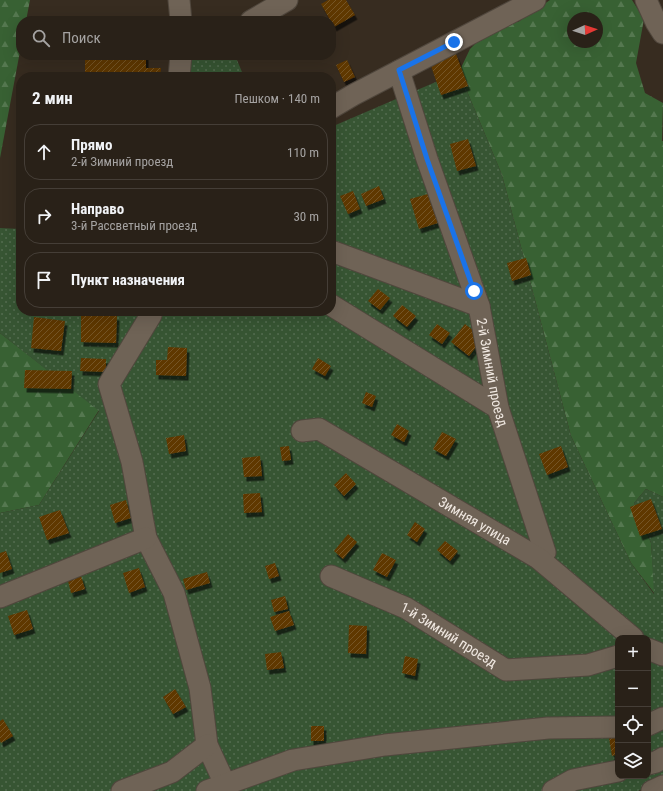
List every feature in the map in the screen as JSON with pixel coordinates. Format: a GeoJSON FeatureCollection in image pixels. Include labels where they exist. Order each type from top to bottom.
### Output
{"type":"FeatureCollection","features":[{"type":"Feature","properties":{"kind":"street"},"geometry":{"type":"LineString","coordinates":[[179,0],[181,16]]}},
{"type":"Feature","properties":{"kind":"street"},"geometry":{"type":"LineString","coordinates":[[260,16],[287,0]]}},
{"type":"Feature","properties":{"kind":"street"},"geometry":{"type":"LineString","coordinates":[[336,105],[399,70],[535,0]]}},
{"type":"Feature","properties":{"kind":"street"},"geometry":{"type":"LineString","coordinates":[[646,0],[663,33]]}},
{"type":"Feature","properties":{"kind":"street"},"geometry":{"type":"LineString","coordinates":[[179,72],[181,60]]}},
{"type":"Feature","properties":{"kind":"street","name":"2-й Зимний проезд"},"geometry":{"type":"LineString","coordinates":[[399,70],[427,159],[479,306],[498,408],[545,552],[538,558]]}},
{"type":"Feature","properties":{"kind":"street"},"geometry":{"type":"LineString","coordinates":[[336,253],[479,306]]}},
{"type":"Feature","properties":{"kind":"street"},"geometry":{"type":"LineString","coordinates":[[336,308],[498,408]]}},
{"type":"Feature","properties":{"kind":"street"},"geometry":{"type":"LineString","coordinates":[[150,316],[109,384],[132,462],[146,538],[174,593],[200,688],[207,745],[218,789],[293,760],[385,745],[548,728],[615,727]]}},
{"type":"Feature","properties":{"kind":"street","name":"Зимняя улица"},"geometry":{"type":"LineString","coordinates":[[302,431],[319,429],[538,558],[629,635]]}},
{"type":"Feature","properties":{"kind":"street"},"geometry":{"type":"LineString","coordinates":[[0,597],[146,538]]}},
{"type":"Feature","properties":{"kind":"street","name":"1-й Зимний проезд"},"geometry":{"type":"LineString","coordinates":[[331,576],[406,608],[506,670],[588,665],[615,657]]}},
{"type":"Feature","properties":{"kind":"street"},"geometry":{"type":"LineString","coordinates":[[651,650],[663,655]]}},
{"type":"Feature","properties":{"kind":"street"},"geometry":{"type":"LineString","coordinates":[[651,724],[663,718]]}},
{"type":"Feature","properties":{"kind":"street"},"geometry":{"type":"LineString","coordinates":[[122,791],[172,772],[207,745]]}},
{"type":"Feature","properties":{"kind":"street"},"geometry":{"type":"LineString","coordinates":[[651,763],[663,758]]}},
{"type":"Feature","properties":{"kind":"street"},"geometry":{"type":"LineString","coordinates":[[553,791],[573,780],[615,771]]}},
{"type":"Feature","properties":{"kind":"street"},"geometry":{"type":"LineString","coordinates":[[652,791],[663,786]]}},
{"type":"Feature","properties":{"kind":"green space"},"geometry":{"type":"Polygon","coordinates":[[[0,0],[30,0],[27,16],[16,16],[16,60],[18,60],[0,158],[0,0]]]}},
{"type":"Feature","properties":{"kind":"green space"},"geometry":{"type":"Polygon","coordinates":[[[550,0],[632,0],[644,19],[636,63],[645,93],[663,103],[663,497],[646,489],[634,503],[651,543],[655,594],[631,563],[571,436],[502,175],[459,72],[470,49],[491,28],[500,22],[518,22],[550,0]]]}},
{"type":"Feature","properties":{"kind":"green space"},"geometry":{"type":"Polygon","coordinates":[[[190,60],[237,60],[242,72],[189,72],[190,60]]]}},
{"type":"Feature","properties":{"kind":"green space"},"geometry":{"type":"Polygon","coordinates":[[[459,72],[502,175],[571,436],[631,563],[654,594],[651,543],[634,503],[646,489],[663,497],[663,780],[638,791],[0,791],[0,513],[39,505],[99,411],[0,333],[0,228],[16,229],[16,316],[336,316],[336,125],[459,72]]]}},
{"type":"Feature","properties":{"kind":"green space"},"geometry":{"type":"Polygon","coordinates":[[[0,333],[99,410],[39,505],[0,513],[0,333]]]}},
{"type":"Feature","properties":{"kind":"building"},"geometry":{"type":"Polygon","coordinates":[[[328,0],[346,0],[355,15],[336,26],[336,16],[328,16],[321,4],[328,0]]]}},
{"type":"Feature","properties":{"kind":"building"},"geometry":{"type":"Polygon","coordinates":[[[456,54],[468,86],[441,95],[430,63],[456,54]]]}},
{"type":"Feature","properties":{"kind":"building"},"geometry":{"type":"Polygon","coordinates":[[[85,60],[146,60],[146,68],[161,68],[161,72],[85,72],[85,60]]]}},
{"type":"Feature","properties":{"kind":"building"},"geometry":{"type":"Polygon","coordinates":[[[347,60],[355,77],[344,82],[336,65],[347,60]]]}},
{"type":"Feature","properties":{"kind":"building"},"geometry":{"type":"Polygon","coordinates":[[[468,139],[476,166],[457,171],[450,144],[468,139]]]}},
{"type":"Feature","properties":{"kind":"building"},"geometry":{"type":"Polygon","coordinates":[[[379,186],[384,199],[366,206],[361,194],[379,186]]]}},
{"type":"Feature","properties":{"kind":"building"},"geometry":{"type":"Polygon","coordinates":[[[353,191],[360,209],[348,214],[340,196],[353,191]]]}},
{"type":"Feature","properties":{"kind":"building"},"geometry":{"type":"Polygon","coordinates":[[[435,192],[444,221],[419,229],[410,199],[435,192]]]}},
{"type":"Feature","properties":{"kind":"building"},"geometry":{"type":"Polygon","coordinates":[[[526,258],[531,275],[512,281],[507,263],[526,258]]]}},
{"type":"Feature","properties":{"kind":"building"},"geometry":{"type":"Polygon","coordinates":[[[378,289],[390,298],[380,310],[368,301],[378,289]]]}},
{"type":"Feature","properties":{"kind":"building"},"geometry":{"type":"Polygon","coordinates":[[[402,305],[416,316],[407,327],[393,316],[402,305]]]}},
{"type":"Feature","properties":{"kind":"building"},"geometry":{"type":"Polygon","coordinates":[[[81,316],[117,316],[116,343],[81,342],[81,316]]]}},
{"type":"Feature","properties":{"kind":"building"},"geometry":{"type":"Polygon","coordinates":[[[34,317],[65,321],[61,351],[31,348],[34,317]]]}},
{"type":"Feature","properties":{"kind":"building"},"geometry":{"type":"Polygon","coordinates":[[[437,324],[450,333],[442,344],[429,335],[437,324]]]}},
{"type":"Feature","properties":{"kind":"building"},"geometry":{"type":"Polygon","coordinates":[[[465,324],[483,338],[469,356],[451,342],[465,324]]]}},
{"type":"Feature","properties":{"kind":"building"},"geometry":{"type":"Polygon","coordinates":[[[168,347],[187,348],[186,376],[156,375],[156,360],[167,360],[168,347]]]}},
{"type":"Feature","properties":{"kind":"building"},"geometry":{"type":"Polygon","coordinates":[[[81,358],[106,359],[106,372],[80,371],[81,358]]]}},
{"type":"Feature","properties":{"kind":"building"},"geometry":{"type":"Polygon","coordinates":[[[318,358],[331,366],[325,376],[312,369],[318,358]]]}},
{"type":"Feature","properties":{"kind":"building"},"geometry":{"type":"Polygon","coordinates":[[[25,370],[72,371],[71,389],[24,388],[25,370]]]}},
{"type":"Feature","properties":{"kind":"building"},"geometry":{"type":"Polygon","coordinates":[[[366,392],[376,396],[372,407],[362,403],[366,392]]]}},
{"type":"Feature","properties":{"kind":"building"},"geometry":{"type":"Polygon","coordinates":[[[397,424],[409,431],[404,442],[391,435],[397,424]]]}},
{"type":"Feature","properties":{"kind":"building"},"geometry":{"type":"Polygon","coordinates":[[[442,432],[456,439],[446,456],[433,449],[442,432]]]}},
{"type":"Feature","properties":{"kind":"building"},"geometry":{"type":"Polygon","coordinates":[[[184,435],[186,451],[169,454],[166,438],[184,435]]]}},
{"type":"Feature","properties":{"kind":"building"},"geometry":{"type":"Polygon","coordinates":[[[289,446],[291,460],[282,461],[280,447],[289,446]]]}},
{"type":"Feature","properties":{"kind":"building"},"geometry":{"type":"Polygon","coordinates":[[[561,446],[568,467],[547,475],[539,454],[561,446]]]}},
{"type":"Feature","properties":{"kind":"building"},"geometry":{"type":"Polygon","coordinates":[[[260,456],[262,476],[244,477],[242,458],[260,456]]]}},
{"type":"Feature","properties":{"kind":"building"},"geometry":{"type":"Polygon","coordinates":[[[346,473],[356,484],[344,496],[334,485],[346,473]]]}},
{"type":"Feature","properties":{"kind":"building"},"geometry":{"type":"Polygon","coordinates":[[[260,493],[262,512],[244,513],[243,494],[260,493]]]}},
{"type":"Feature","properties":{"kind":"building"},"geometry":{"type":"Polygon","coordinates":[[[651,499],[662,529],[640,536],[630,507],[651,499]]]}},
{"type":"Feature","properties":{"kind":"building"},"geometry":{"type":"Polygon","coordinates":[[[126,500],[131,518],[115,523],[110,505],[126,500]]]}},
{"type":"Feature","properties":{"kind":"building"},"geometry":{"type":"Polygon","coordinates":[[[60,510],[69,533],[47,540],[39,517],[60,510]]]}},
{"type":"Feature","properties":{"kind":"building"},"geometry":{"type":"Polygon","coordinates":[[[415,522],[425,529],[417,542],[407,535],[415,522]]]}},
{"type":"Feature","properties":{"kind":"building"},"geometry":{"type":"Polygon","coordinates":[[[348,534],[357,542],[343,559],[334,551],[348,534]]]}},
{"type":"Feature","properties":{"kind":"building"},"geometry":{"type":"Polygon","coordinates":[[[445,541],[458,551],[450,561],[437,550],[445,541]]]}},
{"type":"Feature","properties":{"kind":"building"},"geometry":{"type":"Polygon","coordinates":[[[6,551],[12,569],[0,573],[0,553],[6,551]]]}},
{"type":"Feature","properties":{"kind":"building"},"geometry":{"type":"Polygon","coordinates":[[[382,553],[396,560],[387,577],[373,570],[382,553]]]}},
{"type":"Feature","properties":{"kind":"building"},"geometry":{"type":"Polygon","coordinates":[[[275,563],[279,576],[269,579],[265,566],[275,563]]]}},
{"type":"Feature","properties":{"kind":"building"},"geometry":{"type":"Polygon","coordinates":[[[139,568],[145,587],[129,593],[123,573],[139,568]]]}},
{"type":"Feature","properties":{"kind":"building"},"geometry":{"type":"Polygon","coordinates":[[[207,572],[210,583],[186,590],[183,579],[207,572]]]}},
{"type":"Feature","properties":{"kind":"building"},"geometry":{"type":"Polygon","coordinates":[[[81,576],[85,589],[71,593],[68,581],[81,576]]]}},
{"type":"Feature","properties":{"kind":"building"},"geometry":{"type":"Polygon","coordinates":[[[285,596],[288,609],[274,612],[271,600],[285,596]]]}},
{"type":"Feature","properties":{"kind":"building"},"geometry":{"type":"Polygon","coordinates":[[[27,610],[33,629],[14,635],[8,616],[27,610]]]}},
{"type":"Feature","properties":{"kind":"building"},"geometry":{"type":"Polygon","coordinates":[[[289,611],[294,625],[275,631],[270,617],[289,611]]]}},
{"type":"Feature","properties":{"kind":"building"},"geometry":{"type":"Polygon","coordinates":[[[349,625],[367,626],[366,654],[348,653],[349,625]]]}},
{"type":"Feature","properties":{"kind":"building"},"geometry":{"type":"Polygon","coordinates":[[[281,652],[284,668],[267,670],[265,654],[281,652]]]}},
{"type":"Feature","properties":{"kind":"building"},"geometry":{"type":"Polygon","coordinates":[[[405,656],[418,659],[415,676],[402,673],[405,656]]]}},
{"type":"Feature","properties":{"kind":"building"},"geometry":{"type":"Polygon","coordinates":[[[175,689],[186,707],[173,714],[163,697],[175,689]]]}},
{"type":"Feature","properties":{"kind":"building"},"geometry":{"type":"Polygon","coordinates":[[[3,719],[13,736],[1,743],[0,721],[3,719]]]}},
{"type":"Feature","properties":{"kind":"building"},"geometry":{"type":"Polygon","coordinates":[[[311,726],[324,726],[324,741],[311,741],[311,726]]]}},
{"type":"Feature","properties":{"kind":"building"},"geometry":{"type":"Polygon","coordinates":[[[615,737],[615,755],[612,756],[609,738],[615,737]]]}},
{"type":"Feature","properties":{"kind":"route"},"geometry":{"type":"LineString","coordinates":[[454,42],[399,70],[427,159],[474,291]]}}]}
